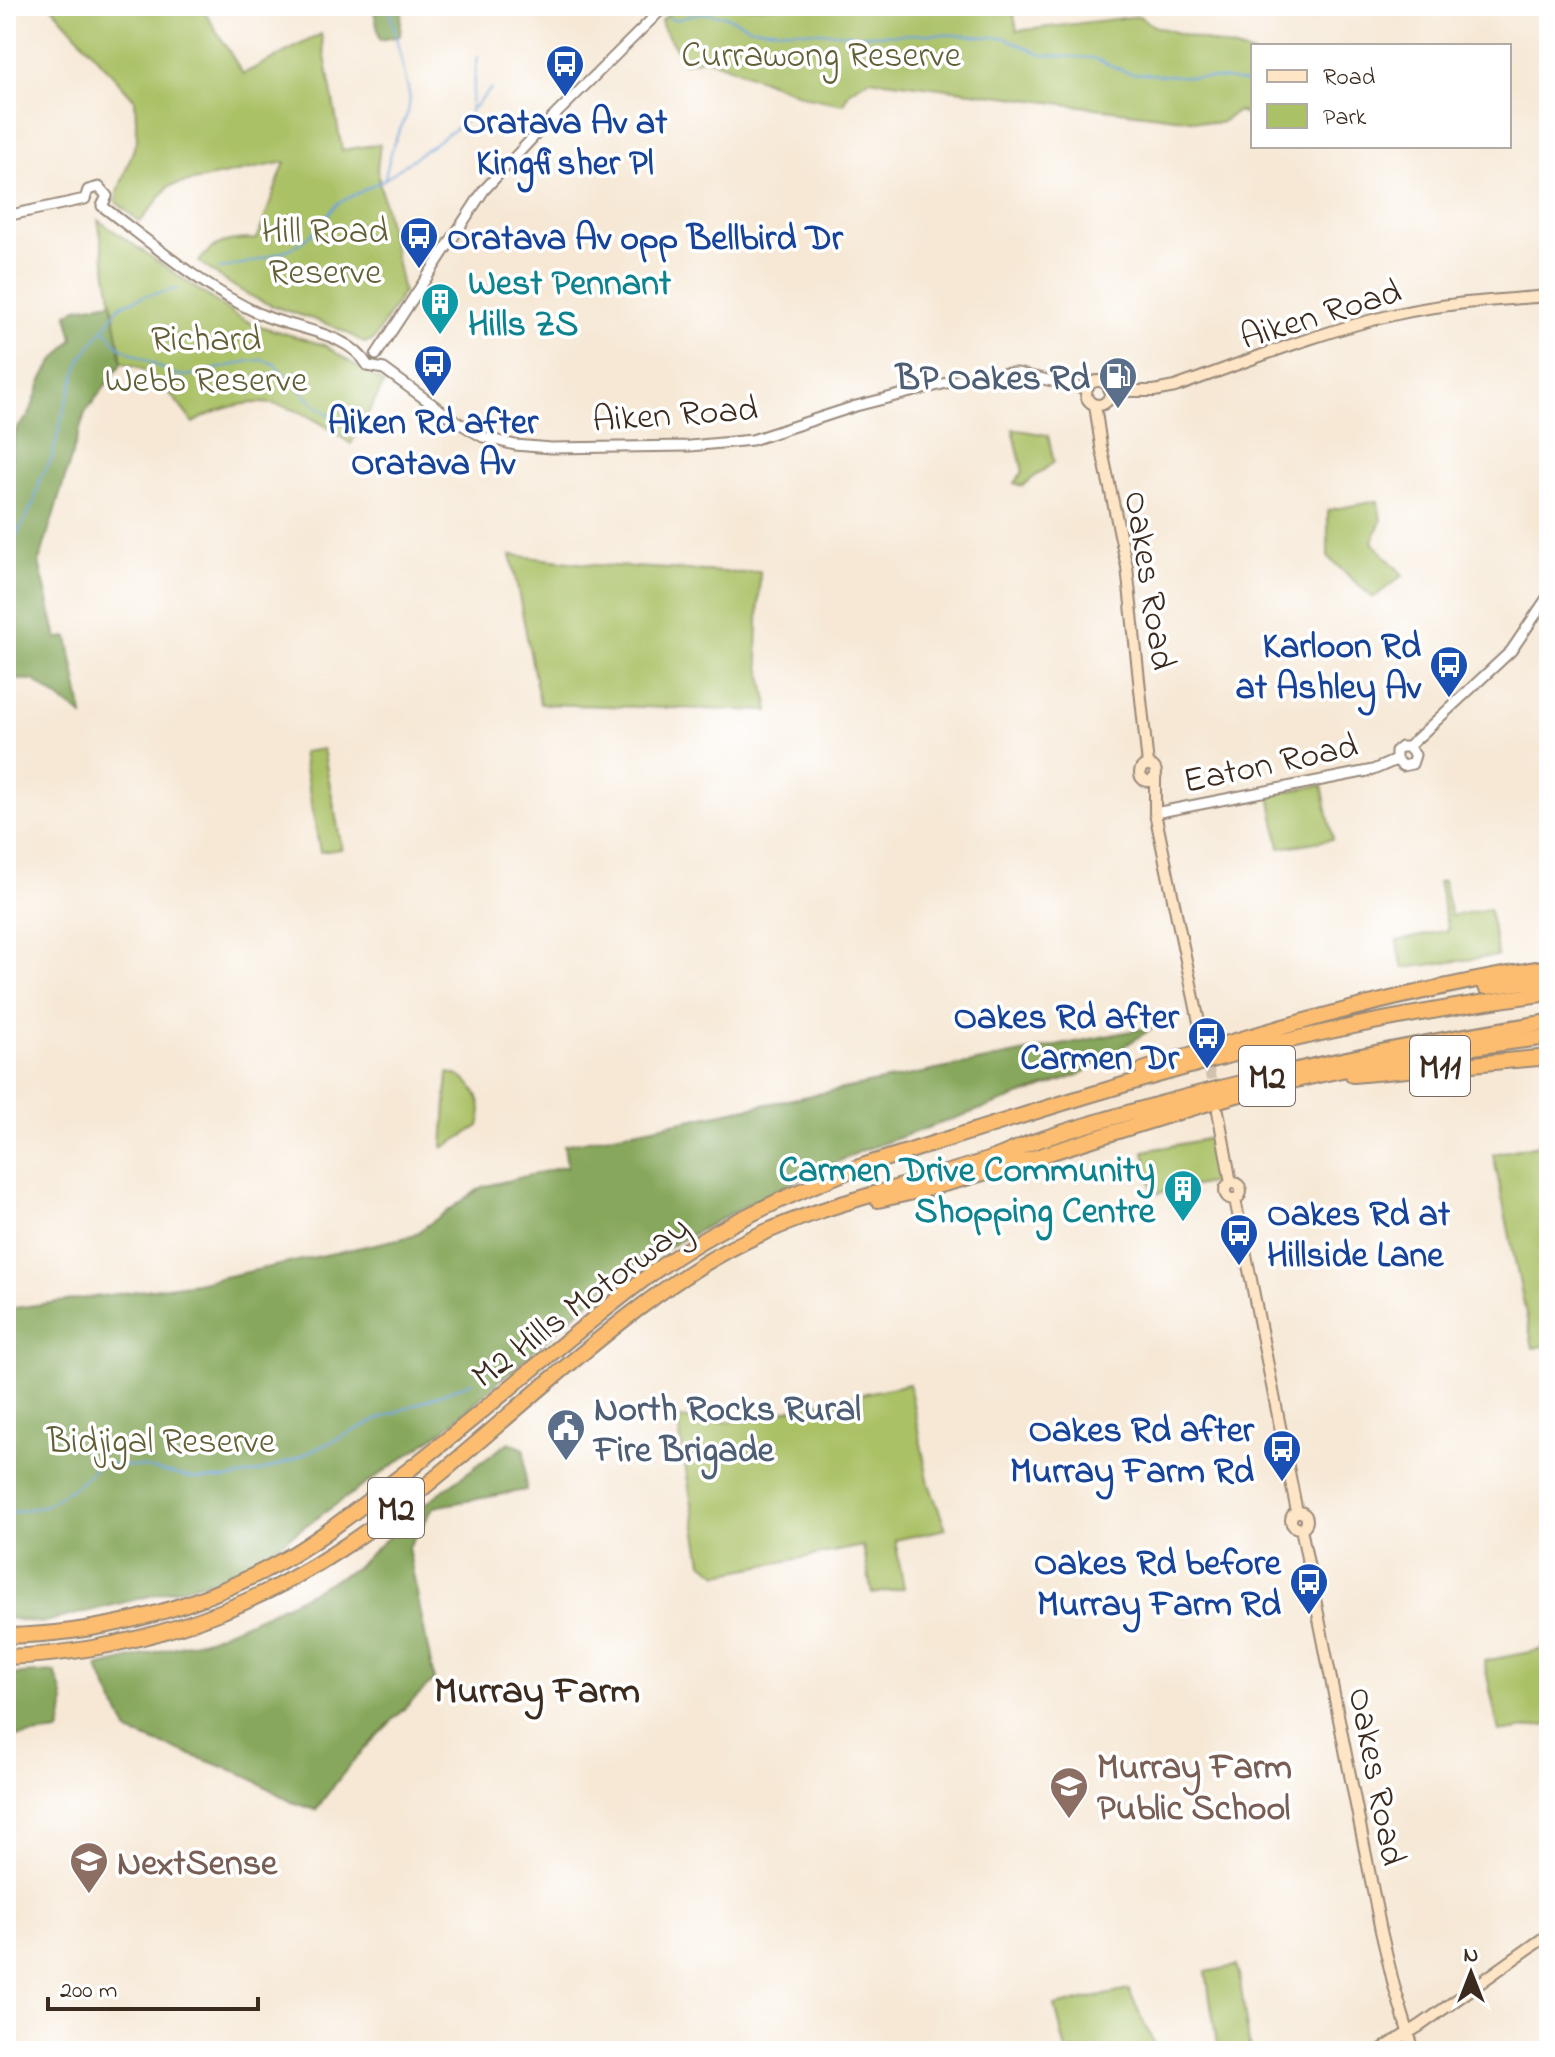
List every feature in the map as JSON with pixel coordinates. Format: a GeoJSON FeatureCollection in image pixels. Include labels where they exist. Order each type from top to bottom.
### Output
{"type":"FeatureCollection","features":[{"type":"Feature","properties":{"kind":"highway","name":"M11"},"geometry":{"type":"LineString","coordinates":[[1374,1002],[1549,967]]}},
{"type":"Feature","properties":{"kind":"highway","name":"M2"},"geometry":{"type":"LineString","coordinates":[[897,1155],[925,1140],[1211,1047],[1374,1002],[1549,979]]}},
{"type":"Feature","properties":{"kind":"highway","name":"M2 Hills Motorway"},"geometry":{"type":"LineString","coordinates":[[6,1636],[89,1629],[171,1609],[211,1596],[263,1571],[323,1534],[383,1490],[656,1270],[719,1232],[822,1182],[897,1155],[1183,1068],[1263,1047],[1397,1017],[1549,993]]}},
{"type":"Feature","properties":{"kind":"highway","name":"M2 Hills Motorway"},"geometry":{"type":"LineString","coordinates":[[6,1657],[88,1649],[176,1627],[222,1611],[303,1572],[364,1533],[630,1312],[702,1264],[802,1216],[993,1158],[1039,1140],[1251,1080],[1379,1051],[1549,1022]]}},
{"type":"Feature","properties":{"kind":"highway","name":"M2"},"geometry":{"type":"LineString","coordinates":[[1235,1095],[1368,1064],[1549,1037]]}},
{"type":"Feature","properties":{"kind":"highway","name":"M11"},"geometry":{"type":"LineString","coordinates":[[1235,1095],[1332,1077],[1549,1057]]}},
{"type":"Feature","properties":{"kind":"highway","name":"M2 Hills Motorway"},"geometry":{"type":"LineString","coordinates":[[802,1216],[911,1192],[1235,1095]]}},
{"type":"Feature","properties":{"kind":"main road","name":"Aiken Road"},"geometry":{"type":"LineString","coordinates":[[1110,391],[1154,391],[1175,387],[1349,326],[1398,314],[1450,305],[1549,296]]}},
{"type":"Feature","properties":{"kind":"main road"},"geometry":{"type":"LineString","coordinates":[[1093,382],[1101,382],[1110,391],[1107,401],[1095,405],[1087,397],[1087,389],[1093,382]]}},
{"type":"Feature","properties":{"kind":"main road","name":"Oakes Road"},"geometry":{"type":"LineString","coordinates":[[1095,405],[1129,582],[1148,765],[1155,769],[1150,779],[1155,810]]}},
{"type":"Feature","properties":{"kind":"main road"},"geometry":{"type":"LineString","coordinates":[[1155,810],[1203,1041]]}},
{"type":"Feature","properties":{"kind":"main road","name":"Oakes Road"},"geometry":{"type":"LineString","coordinates":[[1218,1111],[1231,1183],[1241,1190],[1235,1199],[1297,1512],[1291,1517],[1291,1522],[1293,1526],[1301,1528],[1381,1931],[1414,2051]]}},
{"type":"Feature","properties":{"kind":"main road"},"geometry":{"type":"LineString","coordinates":[[1472,1987],[1549,1926]]}},
{"type":"Feature","properties":{"kind":"main road"},"geometry":{"type":"LineString","coordinates":[[1379,2051],[1549,1934]]}},
{"type":"Feature","properties":{"kind":"street"},"geometry":{"type":"LineString","coordinates":[[85,199],[91,207],[102,206],[164,253],[242,305],[274,320],[336,339],[365,358],[370,354],[376,361],[484,190],[665,6]]}},
{"type":"Feature","properties":{"kind":"street"},"geometry":{"type":"LineString","coordinates":[[85,199],[88,190],[99,187],[107,196],[102,206]]}},
{"type":"Feature","properties":{"kind":"street"},"geometry":{"type":"LineString","coordinates":[[6,216],[85,199]]}},
{"type":"Feature","properties":{"kind":"street","name":"Aiken Road"},"geometry":{"type":"LineString","coordinates":[[376,361],[473,433],[502,443],[551,448],[690,446],[752,440],[856,406],[982,374],[1017,373],[1087,389]]}},
{"type":"Feature","properties":{"kind":"street"},"geometry":{"type":"LineString","coordinates":[[1408,747],[1415,755],[1412,764],[1403,766],[1396,760],[1398,749],[1408,747],[1511,651],[1549,595]]}},
{"type":"Feature","properties":{"kind":"street","name":"Eaton Road"},"geometry":{"type":"LineString","coordinates":[[1155,810],[1373,770],[1396,760]]}},
{"type":"Feature","properties":{"kind":"green space","name":"Hill Road Reserve"},"geometry":{"type":"Polygon","coordinates":[[[51,6],[201,6],[243,74],[321,34],[342,150],[380,144],[377,170],[403,292],[373,341],[364,343],[332,326],[265,303],[236,288],[199,262],[211,249],[224,242],[257,239],[285,162],[169,186],[140,222],[116,202],[137,140],[135,100],[51,6]]]}},
{"type":"Feature","properties":{"kind":"green space"},"geometry":{"type":"Polygon","coordinates":[[[373,6],[402,6],[400,36],[380,40],[373,6]]]}},
{"type":"Feature","properties":{"kind":"green space","name":"Currawong Reserve"},"geometry":{"type":"Polygon","coordinates":[[[678,6],[1012,6],[1017,31],[1139,16],[1154,26],[1251,53],[1251,117],[1238,111],[1220,123],[1214,123],[869,79],[850,91],[843,104],[807,97],[706,58],[684,63],[661,21],[678,6]]]}},
{"type":"Feature","properties":{"kind":"green space","name":"Richard Webb Reserve"},"geometry":{"type":"Polygon","coordinates":[[[98,220],[235,315],[253,324],[324,345],[384,384],[351,444],[312,418],[275,405],[237,405],[193,423],[153,377],[133,365],[122,363],[98,220]]]}},
{"type":"Feature","properties":{"kind":"green space"},"geometry":{"type":"Polygon","coordinates":[[[112,302],[122,363],[85,413],[39,562],[57,638],[68,637],[83,716],[33,680],[6,679],[6,490],[16,430],[29,415],[52,363],[73,339],[67,314],[77,308],[112,302]]]}},
{"type":"Feature","properties":{"kind":"green space"},"geometry":{"type":"Polygon","coordinates":[[[1013,429],[1048,435],[1054,462],[1022,486],[1014,483],[1023,472],[1013,429]]]}},
{"type":"Feature","properties":{"kind":"green space"},"geometry":{"type":"Polygon","coordinates":[[[1378,501],[1381,521],[1372,542],[1403,575],[1373,598],[1328,557],[1328,510],[1378,501]]]}},
{"type":"Feature","properties":{"kind":"green space"},"geometry":{"type":"Polygon","coordinates":[[[511,555],[595,565],[742,573],[760,571],[757,650],[769,711],[540,704],[511,555]]]}},
{"type":"Feature","properties":{"kind":"green space"},"geometry":{"type":"Polygon","coordinates":[[[323,749],[342,849],[320,852],[302,752],[323,749]]]}},
{"type":"Feature","properties":{"kind":"green space"},"geometry":{"type":"Polygon","coordinates":[[[1322,785],[1333,839],[1280,848],[1270,795],[1322,785]]]}},
{"type":"Feature","properties":{"kind":"green space"},"geometry":{"type":"Polygon","coordinates":[[[1443,881],[1451,916],[1489,909],[1498,956],[1403,968],[1397,941],[1448,930],[1438,882],[1443,881]]]}},
{"type":"Feature","properties":{"kind":"green space","name":"Bidjigal Reserve"},"geometry":{"type":"Polygon","coordinates":[[[1156,1026],[1079,1075],[861,1151],[760,1198],[625,1270],[444,1430],[234,1575],[41,1623],[6,1618],[6,1309],[196,1283],[412,1236],[482,1187],[567,1166],[564,1145],[1156,1026]]]}},
{"type":"Feature","properties":{"kind":"green space"},"geometry":{"type":"Polygon","coordinates":[[[448,1073],[471,1085],[479,1100],[481,1117],[479,1126],[443,1148],[448,1073]]]}},
{"type":"Feature","properties":{"kind":"green space"},"geometry":{"type":"Polygon","coordinates":[[[1212,1138],[1219,1176],[1215,1182],[1153,1194],[1144,1151],[1212,1138]]]}},
{"type":"Feature","properties":{"kind":"green space"},"geometry":{"type":"Polygon","coordinates":[[[1539,1145],[1546,1182],[1549,1181],[1549,1345],[1533,1348],[1493,1154],[1539,1145]]]}},
{"type":"Feature","properties":{"kind":"green space"},"geometry":{"type":"Polygon","coordinates":[[[909,1384],[929,1484],[946,1529],[895,1540],[904,1588],[872,1594],[863,1546],[719,1574],[702,1562],[677,1418],[730,1422],[909,1384]]]}},
{"type":"Feature","properties":{"kind":"green space"},"geometry":{"type":"Polygon","coordinates":[[[509,1442],[524,1449],[526,1490],[434,1507],[408,1548],[434,1680],[356,1758],[316,1810],[292,1802],[243,1774],[128,1732],[97,1667],[211,1638],[288,1604],[354,1569],[422,1506],[509,1442]]]}},
{"type":"Feature","properties":{"kind":"green space"},"geometry":{"type":"Polygon","coordinates":[[[1549,1648],[1549,1725],[1499,1732],[1484,1661],[1549,1648]]]}},
{"type":"Feature","properties":{"kind":"green space"},"geometry":{"type":"Polygon","coordinates":[[[55,1672],[64,1702],[59,1732],[6,1738],[6,1675],[55,1672]]]}},
{"type":"Feature","properties":{"kind":"green space"},"geometry":{"type":"Polygon","coordinates":[[[1236,1966],[1250,2051],[1218,2051],[1206,1972],[1236,1966]]]}},
{"type":"Feature","properties":{"kind":"green space"},"geometry":{"type":"Polygon","coordinates":[[[1129,1990],[1157,2051],[1066,2051],[1055,2006],[1129,1990]]]}},
{"type":"Feature","properties":{"kind":"waterway"},"geometry":{"type":"LineString","coordinates":[[385,177],[410,98],[389,6]]}},
{"type":"Feature","properties":{"kind":"waterway"},"geometry":{"type":"LineString","coordinates":[[669,18],[675,20],[701,13],[726,16],[752,28],[868,35],[935,34],[1006,38],[1042,55],[1093,58],[1129,73],[1226,79],[1251,84]]}},
{"type":"Feature","properties":{"kind":"waterway"},"geometry":{"type":"LineString","coordinates":[[219,269],[292,248],[311,235],[337,204],[385,179],[467,120],[478,56]]}},
{"type":"Feature","properties":{"kind":"waterway"},"geometry":{"type":"LineString","coordinates":[[473,108],[491,89]]}},
{"type":"Feature","properties":{"kind":"waterway"},"geometry":{"type":"LineString","coordinates":[[6,557],[52,459],[63,412],[81,359],[120,306],[144,296],[177,289]]}},
{"type":"Feature","properties":{"kind":"waterway"},"geometry":{"type":"LineString","coordinates":[[104,328],[118,346],[173,374],[187,376],[250,361],[263,360],[274,364],[313,403],[354,433]]}},
{"type":"Feature","properties":{"kind":"waterway"},"geometry":{"type":"LineString","coordinates":[[6,1514],[44,1506],[76,1486],[97,1466],[105,1464],[141,1467],[197,1479],[226,1479],[259,1472],[472,1382]]}},
{"type":"Feature","properties":{"kind":"tunnel"},"geometry":{"type":"LineString","coordinates":[[1206,1055],[1214,1094]]}},
{"type":"Feature","properties":{"kind":"place","name":"Oratava Av at Kingfisher Pl"},"geometry":{"type":"Point","coordinates":[565,98]}},
{"type":"Feature","properties":{"kind":"place","name":"Oratava Av opp Bellbird Dr"},"geometry":{"type":"Point","coordinates":[419,270]}},
{"type":"Feature","properties":{"kind":"place","name":"West Pennant Hills ZS"},"geometry":{"type":"Point","coordinates":[440,336]}},
{"type":"Feature","properties":{"kind":"place","name":"Aiken Rd after Oratava Av"},"geometry":{"type":"Point","coordinates":[433,398]}},
{"type":"Feature","properties":{"kind":"place","name":"BP Oakes Rd"},"geometry":{"type":"Point","coordinates":[1118,410]}},
{"type":"Feature","properties":{"kind":"place","name":"Karloon Rd at Ashley Av"},"geometry":{"type":"Point","coordinates":[1449,699]}},
{"type":"Feature","properties":{"kind":"place","name":"Oakes Rd after Carmen Dr"},"geometry":{"type":"Point","coordinates":[1207,1070]}},
{"type":"Feature","properties":{"kind":"place","name":"Carmen Drive Community Shopping Centre"},"geometry":{"type":"Point","coordinates":[1183,1223]}},
{"type":"Feature","properties":{"kind":"place","name":"Oakes Rd at Hillside Lane"},"geometry":{"type":"Point","coordinates":[1239,1267]}},
{"type":"Feature","properties":{"kind":"place","name":"North Rocks Rural Fire Brigade"},"geometry":{"type":"Point","coordinates":[566,1462]}},
{"type":"Feature","properties":{"kind":"place","name":"Oakes Rd after Murray Farm Rd"},"geometry":{"type":"Point","coordinates":[1282,1483]}},
{"type":"Feature","properties":{"kind":"place","name":"Oakes Rd before Murray Farm Rd"},"geometry":{"type":"Point","coordinates":[1309,1616]}},
{"type":"Feature","properties":{"kind":"place","name":"Murray Farm Public School"},"geometry":{"type":"Point","coordinates":[1069,1820]}},
{"type":"Feature","properties":{"kind":"place","name":"NextSense"},"geometry":{"type":"Point","coordinates":[89,1895]}},
{"type":"Feature","properties":{"kind":"district","name":"Murray Farm"},"geometry":{"type":"Point","coordinates":[537,1689]}}]}
